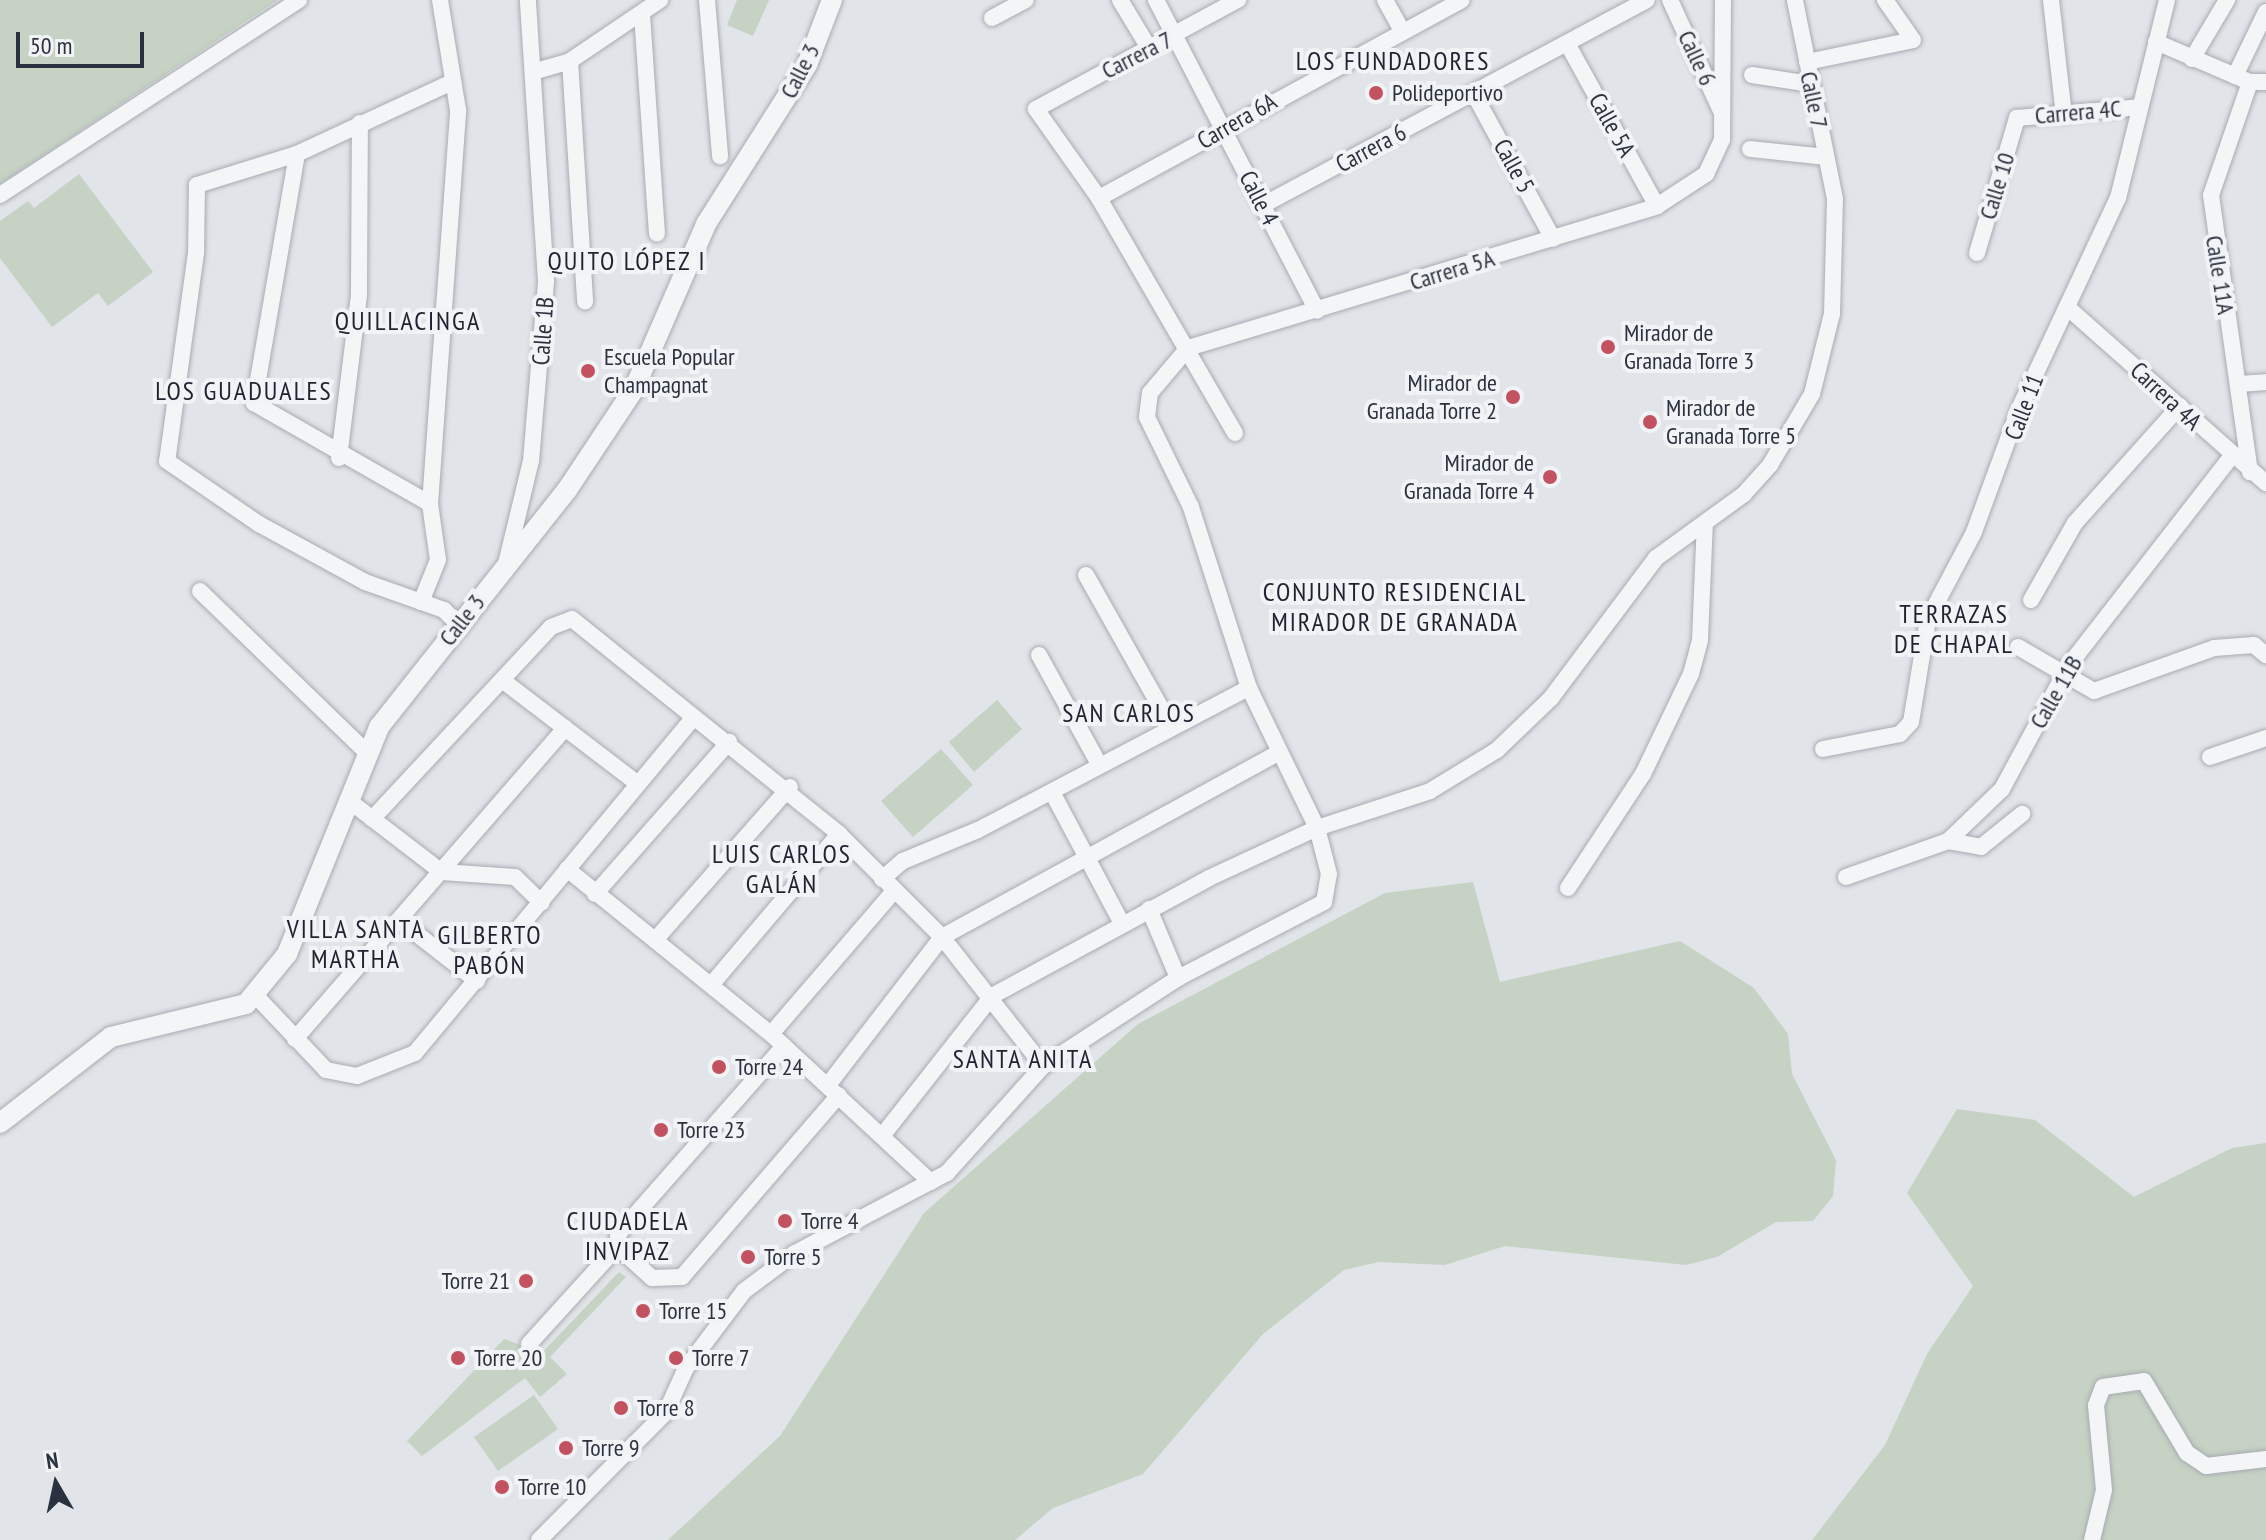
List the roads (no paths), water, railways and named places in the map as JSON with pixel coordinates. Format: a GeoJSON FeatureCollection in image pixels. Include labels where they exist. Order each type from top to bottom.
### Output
{"type":"FeatureCollection","features":[{"type":"Feature","properties":{"kind":"street"},"geometry":{"type":"LineString","coordinates":[[0,195],[299,0]]}},
{"type":"Feature","properties":{"kind":"street"},"geometry":{"type":"LineString","coordinates":[[421,602],[438,560],[430,504],[458,110],[440,0]]}},
{"type":"Feature","properties":{"kind":"street","name":"Calle 1B"},"geometry":{"type":"LineString","coordinates":[[506,564],[531,461],[543,347],[536,71],[528,0]]}},
{"type":"Feature","properties":{"kind":"street"},"geometry":{"type":"LineString","coordinates":[[536,71],[570,61],[660,0]]}},
{"type":"Feature","properties":{"kind":"street"},"geometry":{"type":"LineString","coordinates":[[707,0],[720,156]]}},
{"type":"Feature","properties":{"kind":"street","name":"Calle 3"},"geometry":{"type":"LineString","coordinates":[[256,996],[301,931],[366,752],[459,625],[567,490],[634,389],[706,224],[807,65],[832,0]]}},
{"type":"Feature","properties":{"kind":"street"},"geometry":{"type":"LineString","coordinates":[[992,18],[1026,0]]}},
{"type":"Feature","properties":{"kind":"street"},"geometry":{"type":"LineString","coordinates":[[1120,0],[1149,48]]}},
{"type":"Feature","properties":{"kind":"street","name":"Calle 4"},"geometry":{"type":"LineString","coordinates":[[1156,0],[1317,311]]}},
{"type":"Feature","properties":{"kind":"street","name":"Carrera 7"},"geometry":{"type":"LineString","coordinates":[[1099,198],[1036,109],[1238,0]]}},
{"type":"Feature","properties":{"kind":"street"},"geometry":{"type":"LineString","coordinates":[[1385,0],[1402,31]]}},
{"type":"Feature","properties":{"kind":"street","name":"Carrera 6A"},"geometry":{"type":"LineString","coordinates":[[1099,198],[1462,0]]}},
{"type":"Feature","properties":{"kind":"street","name":"Carrera 6"},"geometry":{"type":"LineString","coordinates":[[1263,205],[1568,45],[1647,0]]}},
{"type":"Feature","properties":{"kind":"street","name":"Calle 6"},"geometry":{"type":"LineString","coordinates":[[1670,0],[1724,117]]}},
{"type":"Feature","properties":{"kind":"street","name":"Carrera 5A"},"geometry":{"type":"LineString","coordinates":[[1188,348],[1657,206],[1706,174],[1724,117],[1723,0]]}},
{"type":"Feature","properties":{"kind":"street","name":"Calle 7"},"geometry":{"type":"LineString","coordinates":[[992,996],[1121,922],[1317,828],[1430,791],[1497,750],[1551,698],[1656,558],[1705,523],[1770,465],[1812,394],[1832,314],[1835,199],[1795,0]]}},
{"type":"Feature","properties":{"kind":"street"},"geometry":{"type":"LineString","coordinates":[[1807,62],[1913,40],[1885,0]]}},
{"type":"Feature","properties":{"kind":"street"},"geometry":{"type":"LineString","coordinates":[[2051,0],[2064,115]]}},
{"type":"Feature","properties":{"kind":"street","name":"Calle 11"},"geometry":{"type":"LineString","coordinates":[[1823,749],[1900,734],[1911,722],[1928,619],[1998,479],[2019,409],[2118,198],[2167,0]]}},
{"type":"Feature","properties":{"kind":"street"},"geometry":{"type":"LineString","coordinates":[[2192,59],[2227,0]]}},
{"type":"Feature","properties":{"kind":"street","name":"Calle 11A"},"geometry":{"type":"LineString","coordinates":[[2250,472],[2211,195],[2250,80],[2266,12]]}},
{"type":"Feature","properties":{"kind":"street"},"geometry":{"type":"LineString","coordinates":[[642,14],[657,233]]}},
{"type":"Feature","properties":{"kind":"street"},"geometry":{"type":"LineString","coordinates":[[2156,42],[2250,80]]}},
{"type":"Feature","properties":{"kind":"street","name":"Calle 5A"},"geometry":{"type":"LineString","coordinates":[[1568,45],[1657,206]]}},
{"type":"Feature","properties":{"kind":"street"},"geometry":{"type":"LineString","coordinates":[[570,61],[585,302]]}},
{"type":"Feature","properties":{"kind":"street"},"geometry":{"type":"LineString","coordinates":[[1752,75],[1811,84]]}},
{"type":"Feature","properties":{"kind":"street"},"geometry":{"type":"LineString","coordinates":[[452,82],[297,154],[197,185],[196,253],[167,461],[272,532],[365,582],[421,602],[459,625]]}},
{"type":"Feature","properties":{"kind":"street","name":"Calle 5"},"geometry":{"type":"LineString","coordinates":[[1474,94],[1553,239]]}},
{"type":"Feature","properties":{"kind":"street","name":"Carrera 4C"},"geometry":{"type":"LineString","coordinates":[[2017,118],[2140,107]]}},
{"type":"Feature","properties":{"kind":"street","name":"Calle 10"},"geometry":{"type":"LineString","coordinates":[[1977,253],[2017,118]]}},
{"type":"Feature","properties":{"kind":"street"},"geometry":{"type":"LineString","coordinates":[[339,458],[359,294],[360,123]]}},
{"type":"Feature","properties":{"kind":"street"},"geometry":{"type":"LineString","coordinates":[[1750,149],[1826,157]]}},
{"type":"Feature","properties":{"kind":"street"},"geometry":{"type":"LineString","coordinates":[[297,154],[253,394],[260,410],[339,458],[430,504]]}},
{"type":"Feature","properties":{"kind":"street"},"geometry":{"type":"LineString","coordinates":[[1099,198],[1235,433]]}},
{"type":"Feature","properties":{"kind":"street","name":"Carrera 4A"},"geometry":{"type":"LineString","coordinates":[[2067,307],[2180,406],[2231,457],[2266,483]]}},
{"type":"Feature","properties":{"kind":"street"},"geometry":{"type":"LineString","coordinates":[[539,1540],[666,1412],[686,1368],[744,1291],[808,1246],[931,1182],[1043,1066],[1178,978],[1324,902],[1329,874],[1317,828],[1276,754],[1249,688],[1191,507],[1147,417],[1150,393],[1188,348]]}},
{"type":"Feature","properties":{"kind":"street"},"geometry":{"type":"LineString","coordinates":[[2239,384],[2266,382]]}},
{"type":"Feature","properties":{"kind":"street"},"geometry":{"type":"LineString","coordinates":[[2031,600],[2075,523],[2180,406]]}},
{"type":"Feature","properties":{"kind":"street","name":"Calle 11B"},"geometry":{"type":"LineString","coordinates":[[1846,877],[1948,841],[2002,789],[2064,674],[2132,576],[2231,457]]}},
{"type":"Feature","properties":{"kind":"street"},"geometry":{"type":"LineString","coordinates":[[1568,888],[1643,774],[1686,687],[1700,640],[1705,523]]}},
{"type":"Feature","properties":{"kind":"street"},"geometry":{"type":"LineString","coordinates":[[1086,575],[1171,726]]}},
{"type":"Feature","properties":{"kind":"street"},"geometry":{"type":"LineString","coordinates":[[200,591],[366,752]]}},
{"type":"Feature","properties":{"kind":"street"},"geometry":{"type":"LineString","coordinates":[[372,819],[551,627],[572,619],[693,718],[790,787],[942,937],[992,996],[1043,1066]]}},
{"type":"Feature","properties":{"kind":"street"},"geometry":{"type":"LineString","coordinates":[[2018,647],[2094,691],[2214,648],[2260,650]]}},
{"type":"Feature","properties":{"kind":"street"},"geometry":{"type":"LineString","coordinates":[[1039,655],[1099,764]]}},
{"type":"Feature","properties":{"kind":"street"},"geometry":{"type":"LineString","coordinates":[[502,680],[634,781]]}},
{"type":"Feature","properties":{"kind":"street"},"geometry":{"type":"LineString","coordinates":[[771,1034],[903,861],[1052,792],[1099,764],[1249,688]]}},
{"type":"Feature","properties":{"kind":"street"},"geometry":{"type":"LineString","coordinates":[[0,1123],[111,1037],[231,1010],[256,996],[326,1070],[357,1076],[387,1069],[415,1053],[542,903],[634,781],[693,718]]}},
{"type":"Feature","properties":{"kind":"street"},"geometry":{"type":"LineString","coordinates":[[295,1039],[565,728]]}},
{"type":"Feature","properties":{"kind":"street"},"geometry":{"type":"LineString","coordinates":[[2210,757],[2266,738]]}},
{"type":"Feature","properties":{"kind":"street"},"geometry":{"type":"LineString","coordinates":[[595,894],[729,742]]}},
{"type":"Feature","properties":{"kind":"street"},"geometry":{"type":"LineString","coordinates":[[618,1246],[655,1281],[680,1279],[834,1090],[942,937],[1086,854],[1276,754]]}},
{"type":"Feature","properties":{"kind":"street"},"geometry":{"type":"LineString","coordinates":[[655,940],[790,787]]}},
{"type":"Feature","properties":{"kind":"street"},"geometry":{"type":"LineString","coordinates":[[1052,792],[1121,922]]}},
{"type":"Feature","properties":{"kind":"street"},"geometry":{"type":"LineString","coordinates":[[348,800],[442,872],[515,877],[542,903]]}},
{"type":"Feature","properties":{"kind":"street"},"geometry":{"type":"LineString","coordinates":[[1948,841],[1981,847],[2022,814]]}},
{"type":"Feature","properties":{"kind":"street"},"geometry":{"type":"LineString","coordinates":[[711,985],[839,834]]}},
{"type":"Feature","properties":{"kind":"street"},"geometry":{"type":"LineString","coordinates":[[567,869],[771,1034],[931,1182]]}},
{"type":"Feature","properties":{"kind":"street"},"geometry":{"type":"LineString","coordinates":[[1149,909],[1178,978]]}},
{"type":"Feature","properties":{"kind":"street"},"geometry":{"type":"LineString","coordinates":[[399,920],[477,981]]}},
{"type":"Feature","properties":{"kind":"street"},"geometry":{"type":"LineString","coordinates":[[882,1136],[992,996]]}},
{"type":"Feature","properties":{"kind":"street"},"geometry":{"type":"LineString","coordinates":[[529,1344],[618,1246],[621,1230],[784,1046]]}},
{"type":"Feature","properties":{"kind":"street"},"geometry":{"type":"LineString","coordinates":[[2092,1540],[2104,1490],[2096,1405],[2103,1387],[2144,1381],[2187,1453],[2206,1466],[2266,1459]]}},
{"type":"Feature","properties":{"kind":"place","name":"Polideportivo"},"geometry":{"type":"Point","coordinates":[1376,93]}},
{"type":"Feature","properties":{"kind":"place","name":"Mirador de Granada Torre 3"},"geometry":{"type":"Point","coordinates":[1608,347]}},
{"type":"Feature","properties":{"kind":"place","name":"Escuela Popular Champagnat"},"geometry":{"type":"Point","coordinates":[588,371]}},
{"type":"Feature","properties":{"kind":"place","name":"Mirador de Granada Torre 2"},"geometry":{"type":"Point","coordinates":[1513,397]}},
{"type":"Feature","properties":{"kind":"place","name":"Mirador de Granada Torre 5"},"geometry":{"type":"Point","coordinates":[1650,422]}},
{"type":"Feature","properties":{"kind":"place","name":"Mirador de Granada Torre 4"},"geometry":{"type":"Point","coordinates":[1550,477]}},
{"type":"Feature","properties":{"kind":"place","name":"Torre 24"},"geometry":{"type":"Point","coordinates":[719,1067]}},
{"type":"Feature","properties":{"kind":"place","name":"Torre 23"},"geometry":{"type":"Point","coordinates":[661,1130]}},
{"type":"Feature","properties":{"kind":"place","name":"Torre 4"},"geometry":{"type":"Point","coordinates":[785,1221]}},
{"type":"Feature","properties":{"kind":"place","name":"Torre 5"},"geometry":{"type":"Point","coordinates":[748,1257]}},
{"type":"Feature","properties":{"kind":"place","name":"Torre 21"},"geometry":{"type":"Point","coordinates":[526,1281]}},
{"type":"Feature","properties":{"kind":"place","name":"Torre 15"},"geometry":{"type":"Point","coordinates":[643,1311]}},
{"type":"Feature","properties":{"kind":"place","name":"Torre 20"},"geometry":{"type":"Point","coordinates":[458,1358]}},
{"type":"Feature","properties":{"kind":"place","name":"Torre 7"},"geometry":{"type":"Point","coordinates":[676,1358]}},
{"type":"Feature","properties":{"kind":"place","name":"Torre 8"},"geometry":{"type":"Point","coordinates":[621,1408]}},
{"type":"Feature","properties":{"kind":"place","name":"Torre 9"},"geometry":{"type":"Point","coordinates":[566,1448]}},
{"type":"Feature","properties":{"kind":"place","name":"Torre 10"},"geometry":{"type":"Point","coordinates":[502,1487]}},
{"type":"Feature","properties":{"kind":"district","name":"LOS FUNDADORES"},"geometry":{"type":"Point","coordinates":[1393,61]}},
{"type":"Feature","properties":{"kind":"district","name":"QUITO LÓPEZ I"},"geometry":{"type":"Point","coordinates":[627,261]}},
{"type":"Feature","properties":{"kind":"district","name":"QUILLACINGA"},"geometry":{"type":"Point","coordinates":[408,321]}},
{"type":"Feature","properties":{"kind":"district","name":"LOS GUADUALES"},"geometry":{"type":"Point","coordinates":[244,391]}},
{"type":"Feature","properties":{"kind":"district","name":"CONJUNTO RESIDENCIAL MIRADOR DE GRANADA"},"geometry":{"type":"Point","coordinates":[1395,607]}},
{"type":"Feature","properties":{"kind":"district","name":"TERRAZAS DE CHAPAL"},"geometry":{"type":"Point","coordinates":[1954,629]}},
{"type":"Feature","properties":{"kind":"district","name":"SAN CARLOS"},"geometry":{"type":"Point","coordinates":[1129,713]}},
{"type":"Feature","properties":{"kind":"district","name":"LUIS CARLOS GALÁN"},"geometry":{"type":"Point","coordinates":[782,869]}},
{"type":"Feature","properties":{"kind":"district","name":"VILLA SANTA MARTHA"},"geometry":{"type":"Point","coordinates":[356,944]}},
{"type":"Feature","properties":{"kind":"district","name":"GILBERTO PABÓN"},"geometry":{"type":"Point","coordinates":[490,950]}},
{"type":"Feature","properties":{"kind":"district","name":"SANTA ANITA"},"geometry":{"type":"Point","coordinates":[1023,1059]}},
{"type":"Feature","properties":{"kind":"district","name":"CIUDADELA INVIPAZ"},"geometry":{"type":"Point","coordinates":[628,1236]}}]}
